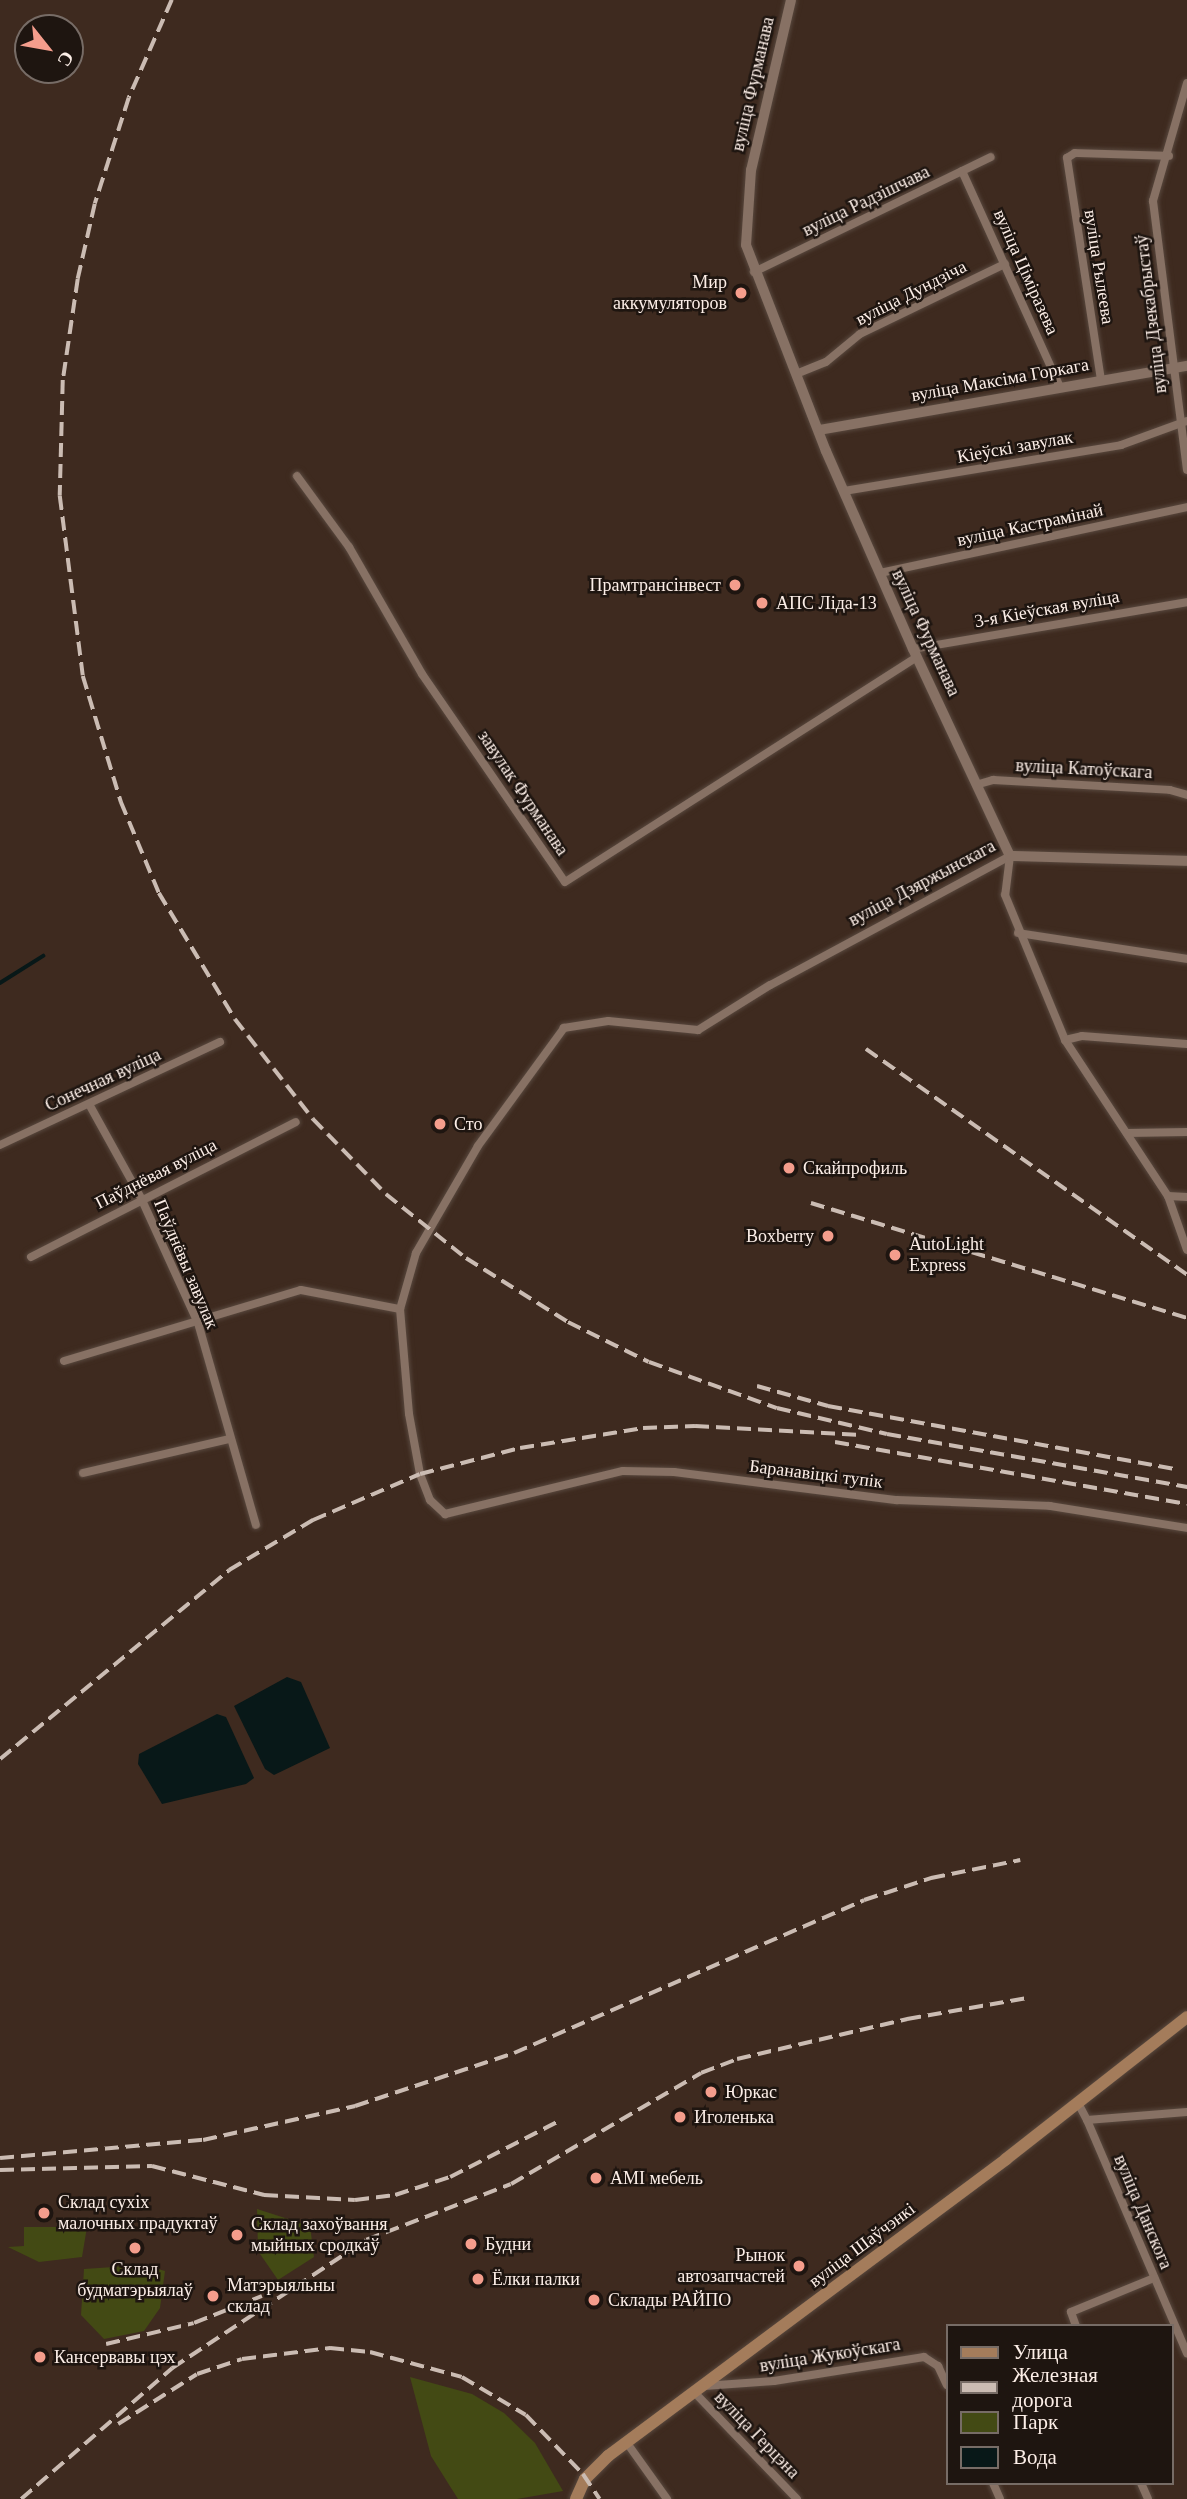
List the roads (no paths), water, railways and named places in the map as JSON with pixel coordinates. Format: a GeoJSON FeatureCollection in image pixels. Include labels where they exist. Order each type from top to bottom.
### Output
{"type":"FeatureCollection","features":[{"type":"Feature","properties":{"kind":"main road","name":"вуліца Шаўчэнкі"},"geometry":{"type":"LineString","coordinates":[[576,2496],[608,2456],[1078,2103],[1187,2017]]}},
{"type":"Feature","properties":{"kind":"street","name":"вуліца Фурманава"},"geometry":{"type":"LineString","coordinates":[[791,0],[751,170],[744,227],[754,272],[844,491],[915,653],[1010,856]]}},
{"type":"Feature","properties":{"kind":"street","name":"вуліца Дзекабрыстаў"},"geometry":{"type":"LineString","coordinates":[[1187,83],[1169,156],[1153,201],[1172,369],[1184,421],[1187,470]]}},
{"type":"Feature","properties":{"kind":"street","name":"вуліца Рылеева"},"geometry":{"type":"LineString","coordinates":[[1101,380],[1067,158],[1075,153],[1169,156]]}},
{"type":"Feature","properties":{"kind":"street","name":"вуліца Радзішчава"},"geometry":{"type":"LineString","coordinates":[[754,272],[991,157]]}},
{"type":"Feature","properties":{"kind":"street","name":"вуліца Ціміразева"},"geometry":{"type":"LineString","coordinates":[[962,171],[1060,387]]}},
{"type":"Feature","properties":{"kind":"street","name":"вуліца Дундзіча"},"geometry":{"type":"LineString","coordinates":[[796,374],[826,362],[860,334],[1005,264]]}},
{"type":"Feature","properties":{"kind":"street","name":"вуліца Максіма Горкага"},"geometry":{"type":"LineString","coordinates":[[819,430],[1187,366]]}},
{"type":"Feature","properties":{"kind":"street","name":"Кіеўскі завулак"},"geometry":{"type":"LineString","coordinates":[[844,491],[1121,445],[1168,431],[1184,421]]}},
{"type":"Feature","properties":{"kind":"street","name":"завулак Фурманава"},"geometry":{"type":"LineString","coordinates":[[297,477],[349,547],[422,674],[565,882],[915,653]]}},
{"type":"Feature","properties":{"kind":"street","name":"вуліца Кастрамінай"},"geometry":{"type":"LineString","coordinates":[[880,573],[1187,507]]}},
{"type":"Feature","properties":{"kind":"street","name":"3-я Кіеўская вуліца"},"geometry":{"type":"LineString","coordinates":[[915,653],[1187,602]]}},
{"type":"Feature","properties":{"kind":"street","name":"вуліца Катоўскага"},"geometry":{"type":"LineString","coordinates":[[979,785],[993,780],[1170,790],[1187,795]]}},
{"type":"Feature","properties":{"kind":"street","name":"вуліца Дзяржынскага"},"geometry":{"type":"LineString","coordinates":[[400,1309],[416,1253],[436,1217],[523,1079],[564,1028],[608,1021],[698,1030],[770,985],[1010,856],[1187,861]]}},
{"type":"Feature","properties":{"kind":"street"},"geometry":{"type":"LineString","coordinates":[[1010,856],[1005,895],[1018,933],[1065,1040],[1168,1196],[1187,1250]]}},
{"type":"Feature","properties":{"kind":"street"},"geometry":{"type":"LineString","coordinates":[[1018,933],[1187,959]]}},
{"type":"Feature","properties":{"kind":"street"},"geometry":{"type":"LineString","coordinates":[[1065,1040],[1082,1036],[1187,1044]]}},
{"type":"Feature","properties":{"kind":"street","name":"Сонечная вуліца"},"geometry":{"type":"LineString","coordinates":[[0,1145],[220,1042]]}},
{"type":"Feature","properties":{"kind":"street","name":"Паўднёвы завулак"},"geometry":{"type":"LineString","coordinates":[[89,1104],[141,1198],[198,1323],[229,1439],[256,1525]]}},
{"type":"Feature","properties":{"kind":"street","name":"Паўднёвая вуліца"},"geometry":{"type":"LineString","coordinates":[[31,1257],[141,1198],[296,1122]]}},
{"type":"Feature","properties":{"kind":"street"},"geometry":{"type":"LineString","coordinates":[[1127,1133],[1187,1132]]}},
{"type":"Feature","properties":{"kind":"street"},"geometry":{"type":"LineString","coordinates":[[1168,1196],[1187,1197]]}},
{"type":"Feature","properties":{"kind":"street"},"geometry":{"type":"LineString","coordinates":[[64,1361],[301,1290],[400,1309]]}},
{"type":"Feature","properties":{"kind":"street","name":"Баранавіцкі тупік"},"geometry":{"type":"LineString","coordinates":[[400,1309],[408,1414],[420,1474],[430,1500],[445,1514],[623,1471],[674,1472],[897,1500],[1050,1506],[1187,1528]]}},
{"type":"Feature","properties":{"kind":"street"},"geometry":{"type":"LineString","coordinates":[[83,1474],[229,1439]]}},
{"type":"Feature","properties":{"kind":"street"},"geometry":{"type":"LineString","coordinates":[[1078,2103],[1087,2120],[1185,2113],[1187,2123]]}},
{"type":"Feature","properties":{"kind":"street","name":"вуліца Данскога"},"geometry":{"type":"LineString","coordinates":[[1087,2120],[1187,2353]]}},
{"type":"Feature","properties":{"kind":"street"},"geometry":{"type":"LineString","coordinates":[[1075,2324],[1071,2312],[1154,2278]]}},
{"type":"Feature","properties":{"kind":"street","name":"вуліца Жукоўскага"},"geometry":{"type":"LineString","coordinates":[[699,2390],[924,2357],[938,2366],[946,2383]]}},
{"type":"Feature","properties":{"kind":"street","name":"вуліца Герцэна"},"geometry":{"type":"LineString","coordinates":[[699,2390],[797,2499]]}},
{"type":"Feature","properties":{"kind":"street"},"geometry":{"type":"LineString","coordinates":[[627,2443],[667,2499]]}},
{"type":"Feature","properties":{"kind":"water"},"geometry":{"type":"Polygon","coordinates":[[[287,1677],[301,1682],[330,1748],[274,1775],[265,1769],[234,1706],[287,1677]]]}},
{"type":"Feature","properties":{"kind":"water"},"geometry":{"type":"Polygon","coordinates":[[[217,1714],[226,1717],[254,1778],[246,1784],[162,1804],[138,1764],[139,1754],[217,1714]]]}},
{"type":"Feature","properties":{"kind":"waterway"},"geometry":{"type":"LineString","coordinates":[[0,983],[43,956]]}},
{"type":"Feature","properties":{"kind":"railway"},"geometry":{"type":"LineString","coordinates":[[172,0],[129,98],[95,204],[78,279],[63,380],[60,496],[83,676],[121,802],[159,893],[235,1019],[313,1119],[386,1194],[466,1258],[568,1322],[649,1362],[777,1408],[887,1434],[1187,1487]]}},
{"type":"Feature","properties":{"kind":"railway"},"geometry":{"type":"LineString","coordinates":[[866,1049],[1187,1275]]}},
{"type":"Feature","properties":{"kind":"railway"},"geometry":{"type":"LineString","coordinates":[[811,1203],[1187,1318]]}},
{"type":"Feature","properties":{"kind":"railway"},"geometry":{"type":"LineString","coordinates":[[757,1386],[828,1406],[1173,1469]]}},
{"type":"Feature","properties":{"kind":"railway"},"geometry":{"type":"LineString","coordinates":[[0,1759],[229,1570],[313,1520],[420,1474],[520,1448],[643,1428],[695,1426],[861,1435]]}},
{"type":"Feature","properties":{"kind":"railway"},"geometry":{"type":"LineString","coordinates":[[835,1442],[1187,1504]]}},
{"type":"Feature","properties":{"kind":"railway"},"geometry":{"type":"LineString","coordinates":[[0,2158],[203,2140],[355,2106],[514,2053],[864,1900],[931,1878],[1020,1860]]}},
{"type":"Feature","properties":{"kind":"railway"},"geometry":{"type":"LineString","coordinates":[[21,2499],[172,2368],[366,2240],[511,2184],[701,2073],[737,2059],[907,2019],[1027,1998]]}},
{"type":"Feature","properties":{"kind":"railway"},"geometry":{"type":"LineString","coordinates":[[0,2170],[152,2166],[264,2195],[355,2200],[395,2195],[450,2177],[557,2122]]}},
{"type":"Feature","properties":{"kind":"railway"},"geometry":{"type":"LineString","coordinates":[[106,2344],[194,2323],[262,2296]]}},
{"type":"Feature","properties":{"kind":"railway"},"geometry":{"type":"LineString","coordinates":[[118,2424],[197,2374],[242,2359],[330,2348],[370,2352],[462,2377],[526,2415],[583,2474],[600,2499]]}},
{"type":"Feature","properties":{"kind":"place","name":"Мир аккумуляторов"},"geometry":{"type":"Point","coordinates":[741,293]}},
{"type":"Feature","properties":{"kind":"place","name":"Прамтрансінвест"},"geometry":{"type":"Point","coordinates":[735,585]}},
{"type":"Feature","properties":{"kind":"place","name":"АПС Ліда-13"},"geometry":{"type":"Point","coordinates":[762,603]}},
{"type":"Feature","properties":{"kind":"place","name":"Сто"},"geometry":{"type":"Point","coordinates":[440,1124]}},
{"type":"Feature","properties":{"kind":"place","name":"Скайпрофиль"},"geometry":{"type":"Point","coordinates":[789,1168]}},
{"type":"Feature","properties":{"kind":"place","name":"Boxberry"},"geometry":{"type":"Point","coordinates":[828,1236]}},
{"type":"Feature","properties":{"kind":"place","name":"AutoLight Express"},"geometry":{"type":"Point","coordinates":[895,1255]}},
{"type":"Feature","properties":{"kind":"place","name":"Юркас"},"geometry":{"type":"Point","coordinates":[711,2092]}},
{"type":"Feature","properties":{"kind":"place","name":"Иголенька"},"geometry":{"type":"Point","coordinates":[680,2117]}},
{"type":"Feature","properties":{"kind":"place","name":"AMI мебель"},"geometry":{"type":"Point","coordinates":[596,2178]}},
{"type":"Feature","properties":{"kind":"place","name":"Склад сухіх малочных прадуктаў"},"geometry":{"type":"Point","coordinates":[44,2213]}},
{"type":"Feature","properties":{"kind":"place","name":"Склад захоўвання мыйных сродкаў"},"geometry":{"type":"Point","coordinates":[237,2235]}},
{"type":"Feature","properties":{"kind":"place","name":"Будни"},"geometry":{"type":"Point","coordinates":[471,2244]}},
{"type":"Feature","properties":{"kind":"place","name":"Склад будматэрыялаў"},"geometry":{"type":"Point","coordinates":[135,2248]}},
{"type":"Feature","properties":{"kind":"place","name":"Рынок автозапчастей"},"geometry":{"type":"Point","coordinates":[799,2266]}},
{"type":"Feature","properties":{"kind":"place","name":"Ёлки палки"},"geometry":{"type":"Point","coordinates":[478,2279]}},
{"type":"Feature","properties":{"kind":"place","name":"Матэрыяльны склад"},"geometry":{"type":"Point","coordinates":[213,2296]}},
{"type":"Feature","properties":{"kind":"place","name":"Склады РАЙПО"},"geometry":{"type":"Point","coordinates":[594,2300]}},
{"type":"Feature","properties":{"kind":"place","name":"Кансервавы цэх"},"geometry":{"type":"Point","coordinates":[40,2357]}}]}
